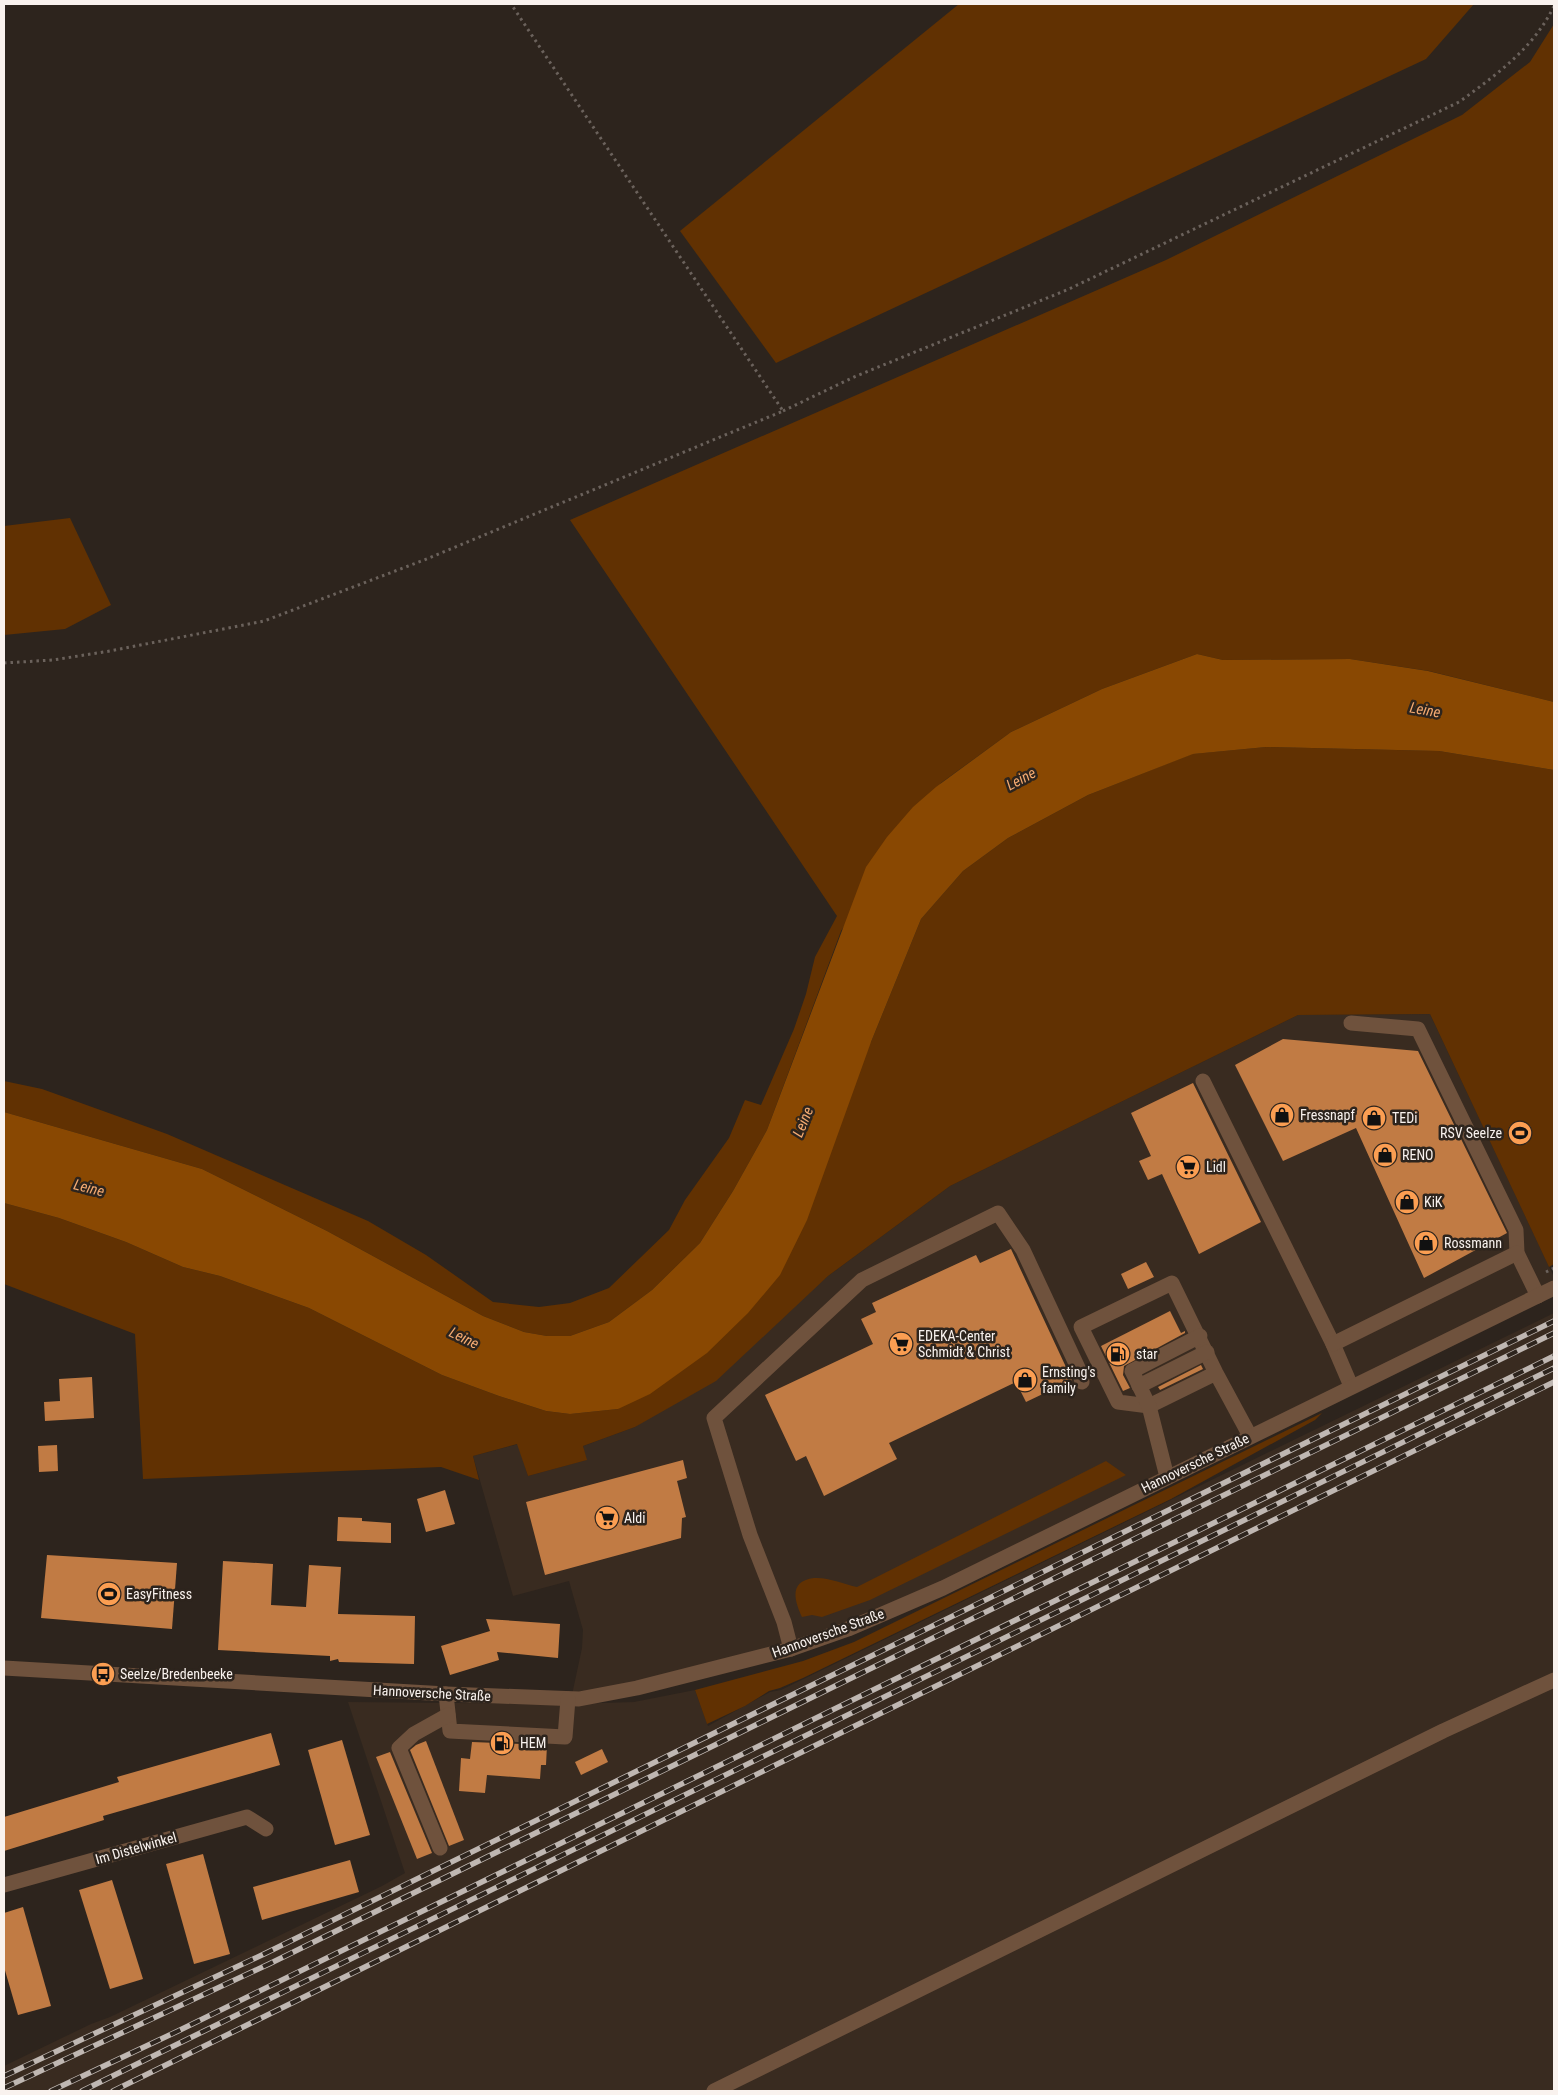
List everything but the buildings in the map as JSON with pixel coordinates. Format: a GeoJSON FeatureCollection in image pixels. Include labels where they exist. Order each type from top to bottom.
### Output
{"type":"FeatureCollection","features":[{"type":"Feature","properties":{"kind":"street"},"geometry":{"type":"LineString","coordinates":[[1350,1022],[1418,1029],[1516,1230],[1517,1253],[1538,1296]]}},
{"type":"Feature","properties":{"kind":"street"},"geometry":{"type":"LineString","coordinates":[[1203,1081],[1334,1344],[1351,1386]]}},
{"type":"Feature","properties":{"kind":"street"},"geometry":{"type":"LineString","coordinates":[[791,1649],[784,1622],[750,1535],[714,1418],[862,1280],[998,1213],[1023,1250],[1079,1370],[1082,1382]]}},
{"type":"Feature","properties":{"kind":"street"},"geometry":{"type":"LineString","coordinates":[[1334,1344],[1517,1253]]}},
{"type":"Feature","properties":{"kind":"street"},"geometry":{"type":"LineString","coordinates":[[1216,1373],[1149,1406],[1118,1402],[1081,1327],[1172,1283],[1200,1336],[1216,1373],[1250,1436]]}},
{"type":"Feature","properties":{"kind":"street","name":"Hannoversche Straße"},"geometry":{"type":"LineString","coordinates":[[4,1668],[446,1694],[568,1699],[615,1693],[791,1649],[848,1629],[942,1588],[1554,1288]]}},
{"type":"Feature","properties":{"kind":"street"},"geometry":{"type":"LineString","coordinates":[[1167,1477],[1149,1406],[1132,1371],[1200,1336]]}},
{"type":"Feature","properties":{"kind":"street"},"geometry":{"type":"LineString","coordinates":[[1139,1386],[1207,1352]]}},
{"type":"Feature","properties":{"kind":"street"},"geometry":{"type":"LineString","coordinates":[[714,2091],[1442,1730],[1554,1680]]}},
{"type":"Feature","properties":{"kind":"street"},"geometry":{"type":"LineString","coordinates":[[446,1694],[450,1731],[566,1737],[568,1699]]}},
{"type":"Feature","properties":{"kind":"street"},"geometry":{"type":"LineString","coordinates":[[440,1848],[399,1748],[414,1734],[448,1715]]}},
{"type":"Feature","properties":{"kind":"street","name":"Im Distelwinkel"},"geometry":{"type":"LineString","coordinates":[[4,1885],[247,1817],[266,1829]]}},
{"type":"Feature","properties":{"kind":"path"},"geometry":{"type":"LineString","coordinates":[[511,4],[783,411]]}},
{"type":"Feature","properties":{"kind":"path"},"geometry":{"type":"LineString","coordinates":[[4,662],[53,660],[110,651],[264,621],[424,560],[783,411],[854,377],[1069,289],[1459,102],[1506,68],[1545,25],[1554,6]]}},
{"type":"Feature","properties":{"kind":"shaded area"},"geometry":{"type":"Polygon","coordinates":[[[959,4],[1474,4],[1426,59],[776,363],[680,231],[959,4]]]}},
{"type":"Feature","properties":{"kind":"shaded area"},"geometry":{"type":"Polygon","coordinates":[[[1554,24],[1554,702],[1429,671],[1350,659],[1223,660],[1197,654],[1102,689],[1011,732],[941,783],[841,931],[767,1130],[733,1191],[700,1243],[652,1290],[609,1322],[570,1336],[547,1336],[524,1332],[483,1316],[327,1231],[202,1169],[4,1112],[4,1081],[42,1089],[167,1134],[368,1221],[426,1255],[493,1302],[539,1307],[570,1303],[609,1288],[669,1230],[685,1200],[729,1138],[745,1100],[761,1105],[794,1029],[806,994],[815,957],[837,916],[570,520],[1166,260],[1462,115],[1530,62],[1554,24]]]}},
{"type":"Feature","properties":{"kind":"shaded area"},"geometry":{"type":"Polygon","coordinates":[[[70,518],[111,605],[65,629],[4,635],[4,526],[70,518]]]}},
{"type":"Feature","properties":{"kind":"shaded area"},"geometry":{"type":"Polygon","coordinates":[[[1266,747],[1439,751],[1554,770],[1554,1264],[1549,1267],[1430,1014],[1298,1015],[950,1186],[828,1276],[716,1381],[635,1427],[583,1446],[587,1460],[528,1476],[517,1444],[473,1456],[479,1480],[441,1467],[143,1479],[135,1334],[4,1284],[4,1203],[59,1218],[126,1242],[183,1267],[220,1276],[309,1308],[442,1375],[499,1396],[546,1411],[570,1414],[618,1409],[871,1042],[921,919],[963,871],[1008,838],[1088,795],[1192,754],[1266,747]]]}},
{"type":"Feature","properties":{"kind":"shaded area"},"geometry":{"type":"Polygon","coordinates":[[[1430,1014],[1554,1277],[1554,1284],[847,1627],[571,1704],[634,1702],[695,1690],[708,1726],[770,1692],[781,1690],[1554,1313],[1554,2091],[4,2091],[4,2066],[91,2024],[110,2017],[382,1886],[405,1873],[348,1702],[570,1704],[582,1648],[583,1630],[569,1581],[513,1596],[473,1456],[518,1444],[528,1476],[586,1460],[583,1446],[635,1427],[828,1276],[950,1186],[1298,1015],[1430,1014]]]}},
{"type":"Feature","properties":{"kind":"shaded area"},"geometry":{"type":"Polygon","coordinates":[[[1322,1413],[1315,1420],[1171,1499],[803,1678],[769,1691],[745,1706],[707,1724],[695,1690],[803,1661],[854,1642],[1322,1413]]]}},
{"type":"Feature","properties":{"kind":"shaded area"},"geometry":{"type":"Polygon","coordinates":[[[1106,1461],[1126,1475],[870,1600],[822,1617],[812,1615],[802,1617],[796,1598],[797,1587],[800,1583],[814,1578],[836,1581],[857,1587],[1106,1461]]]}},
{"type":"Feature","properties":{"kind":"water","name":"Leine"},"geometry":{"type":"Polygon","coordinates":[[[1197,654],[1223,660],[1350,659],[1428,671],[1554,702],[1554,770],[1439,751],[1266,747],[1193,754],[1088,795],[1008,838],[963,871],[921,919],[871,1042],[807,1220],[780,1275],[748,1313],[707,1353],[650,1394],[618,1409],[570,1414],[546,1411],[499,1396],[442,1375],[309,1308],[220,1276],[183,1267],[126,1242],[59,1218],[4,1203],[4,1112],[202,1169],[327,1231],[483,1316],[524,1332],[547,1336],[570,1336],[609,1322],[652,1290],[700,1243],[733,1191],[767,1130],[866,867],[887,837],[913,807],[936,787],[1011,732],[1102,689],[1197,654]]]}},
{"type":"Feature","properties":{"kind":"railway"},"geometry":{"type":"LineString","coordinates":[[4,2076],[264,1954],[1554,1321]]}},
{"type":"Feature","properties":{"kind":"railway"},"geometry":{"type":"LineString","coordinates":[[4,2088],[269,1964],[1554,1333]]}},
{"type":"Feature","properties":{"kind":"railway"},"geometry":{"type":"LineString","coordinates":[[51,2091],[178,2031],[1554,1356]]}},
{"type":"Feature","properties":{"kind":"railway"},"geometry":{"type":"LineString","coordinates":[[82,2091],[1554,1368]]}},
{"type":"Feature","properties":{"kind":"railway"},"geometry":{"type":"LineString","coordinates":[[113,2091],[1554,1382]]}},
{"type":"Feature","properties":{"kind":"place","name":"Fressnapf"},"geometry":{"type":"Point","coordinates":[1282,1115]}},
{"type":"Feature","properties":{"kind":"place","name":"TEDi"},"geometry":{"type":"Point","coordinates":[1374,1118]}},
{"type":"Feature","properties":{"kind":"place","name":"RSV Seelze"},"geometry":{"type":"Point","coordinates":[1520,1133]}},
{"type":"Feature","properties":{"kind":"place","name":"RENO"},"geometry":{"type":"Point","coordinates":[1385,1155]}},
{"type":"Feature","properties":{"kind":"place","name":"Lidl"},"geometry":{"type":"Point","coordinates":[1188,1167]}},
{"type":"Feature","properties":{"kind":"place","name":"KiK"},"geometry":{"type":"Point","coordinates":[1407,1202]}},
{"type":"Feature","properties":{"kind":"place","name":"Rossmann"},"geometry":{"type":"Point","coordinates":[1426,1243]}},
{"type":"Feature","properties":{"kind":"place","name":"EDEKA-Center Schmidt & Christ"},"geometry":{"type":"Point","coordinates":[901,1344]}},
{"type":"Feature","properties":{"kind":"place","name":"star"},"geometry":{"type":"Point","coordinates":[1118,1354]}},
{"type":"Feature","properties":{"kind":"place","name":"Ernsting's family"},"geometry":{"type":"Point","coordinates":[1025,1380]}},
{"type":"Feature","properties":{"kind":"place","name":"Aldi"},"geometry":{"type":"Point","coordinates":[607,1518]}},
{"type":"Feature","properties":{"kind":"place","name":"EasyFitness"},"geometry":{"type":"Point","coordinates":[109,1594]}},
{"type":"Feature","properties":{"kind":"place","name":"Seelze/Bredenbeeke"},"geometry":{"type":"Point","coordinates":[103,1674]}},
{"type":"Feature","properties":{"kind":"place","name":"HEM"},"geometry":{"type":"Point","coordinates":[502,1743]}}]}
